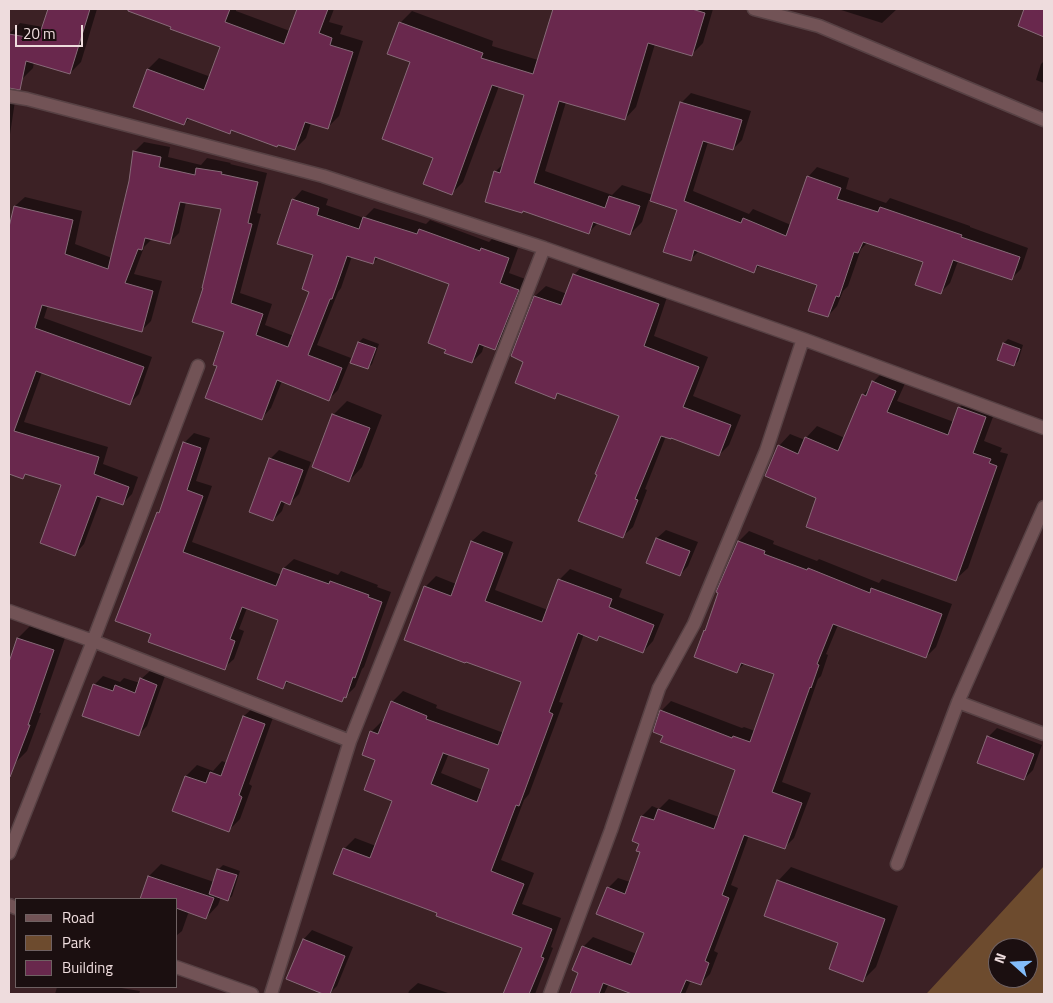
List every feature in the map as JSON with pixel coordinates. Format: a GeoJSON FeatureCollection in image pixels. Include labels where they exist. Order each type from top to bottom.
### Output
{"type":"FeatureCollection","features":[{"type":"Feature","properties":{"kind":"street"},"geometry":{"type":"LineString","coordinates":[[754,9],[819,26],[1044,120]]}},
{"type":"Feature","properties":{"kind":"street"},"geometry":{"type":"LineString","coordinates":[[9,96],[27,99],[323,176],[544,248],[803,339],[1044,428]]}},
{"type":"Feature","properties":{"kind":"street"},"geometry":{"type":"LineString","coordinates":[[270,994],[350,741],[544,248]]}},
{"type":"Feature","properties":{"kind":"street"},"geometry":{"type":"LineString","coordinates":[[550,994],[611,830],[660,688],[694,624],[766,451],[803,339]]}},
{"type":"Feature","properties":{"kind":"street"},"geometry":{"type":"LineString","coordinates":[[9,853],[93,641],[198,366]]}},
{"type":"Feature","properties":{"kind":"street"},"geometry":{"type":"LineString","coordinates":[[897,864],[958,702],[1044,507]]}},
{"type":"Feature","properties":{"kind":"street"},"geometry":{"type":"LineString","coordinates":[[9,611],[93,641],[350,741]]}},
{"type":"Feature","properties":{"kind":"street"},"geometry":{"type":"LineString","coordinates":[[958,702],[1044,734]]}},
{"type":"Feature","properties":{"kind":"street"},"geometry":{"type":"LineString","coordinates":[[178,968],[252,994]]}},
{"type":"Feature","properties":{"kind":"green space"},"geometry":{"type":"Polygon","coordinates":[[[1044,866],[1044,994],[926,994],[1044,866]]]}},
{"type":"Feature","properties":{"kind":"building"},"geometry":{"type":"Polygon","coordinates":[[[48,9],[90,9],[70,74],[26,61],[20,90],[9,88],[9,34],[38,39],[48,9]]]}},
{"type":"Feature","properties":{"kind":"building"},"geometry":{"type":"Polygon","coordinates":[[[128,9],[230,9],[225,22],[284,44],[297,9],[328,9],[319,33],[332,38],[330,45],[353,52],[328,129],[305,122],[295,150],[278,145],[277,147],[231,130],[230,134],[187,118],[184,125],[133,107],[147,69],[204,90],[220,47],[170,29],[171,27],[128,11],[128,9]]]}},
{"type":"Feature","properties":{"kind":"building"},"geometry":{"type":"Polygon","coordinates":[[[553,9],[692,9],[705,13],[692,56],[648,43],[625,120],[559,101],[534,183],[605,208],[609,196],[640,206],[630,235],[593,222],[589,234],[523,211],[522,213],[485,202],[494,171],[500,173],[524,95],[492,85],[452,195],[423,184],[433,158],[382,139],[410,62],[387,54],[399,22],[483,53],[481,58],[533,74],[553,9]]]}},
{"type":"Feature","properties":{"kind":"building"},"geometry":{"type":"Polygon","coordinates":[[[1024,9],[1044,9],[1044,37],[1018,26],[1024,9]]]}},
{"type":"Feature","properties":{"kind":"building"},"geometry":{"type":"Polygon","coordinates":[[[680,102],[742,120],[733,150],[703,141],[684,201],[741,223],[743,218],[786,236],[807,176],[841,188],[837,199],[878,212],[880,207],[1020,257],[1012,280],[953,260],[941,294],[915,285],[923,262],[863,242],[858,253],[854,252],[839,297],[836,296],[828,317],[808,311],[817,285],[757,265],[754,273],[694,250],[691,261],[663,252],[677,210],[650,201],[680,102]]]}},
{"type":"Feature","properties":{"kind":"building"},"geometry":{"type":"Polygon","coordinates":[[[133,151],[161,157],[159,167],[195,175],[196,168],[222,172],[221,174],[258,182],[248,223],[252,224],[231,303],[263,314],[256,335],[288,347],[309,292],[302,289],[313,255],[277,244],[292,199],[319,208],[317,215],[359,229],[363,217],[417,234],[419,229],[480,251],[481,248],[509,258],[500,283],[519,290],[495,350],[479,344],[472,363],[444,353],[446,350],[428,343],[449,284],[375,257],[373,264],[347,256],[332,299],[330,299],[308,355],[342,368],[329,401],[277,380],[262,420],[205,398],[217,366],[213,365],[224,332],[192,322],[203,288],[221,209],[180,202],[170,244],[145,238],[142,250],[138,249],[125,283],[153,291],[142,332],[42,305],[35,328],[144,367],[130,405],[36,371],[14,431],[99,457],[94,474],[129,487],[123,505],[97,496],[75,556],[40,543],[61,485],[25,474],[23,479],[9,474],[9,227],[14,206],[73,220],[65,254],[108,269],[129,181],[133,151]]]}},
{"type":"Feature","properties":{"kind":"building"},"geometry":{"type":"Polygon","coordinates":[[[573,274],[659,304],[644,346],[699,367],[683,407],[731,425],[719,456],[661,436],[635,499],[638,500],[623,538],[578,521],[619,416],[557,393],[555,399],[515,383],[523,362],[511,356],[534,296],[561,305],[573,274]]]}},
{"type":"Feature","properties":{"kind":"building"},"geometry":{"type":"Polygon","coordinates":[[[358,342],[376,348],[368,369],[350,363],[358,342]]]}},
{"type":"Feature","properties":{"kind":"building"},"geometry":{"type":"Polygon","coordinates":[[[1003,343],[1020,349],[1014,366],[997,360],[1003,343]]]}},
{"type":"Feature","properties":{"kind":"building"},"geometry":{"type":"Polygon","coordinates":[[[872,381],[896,391],[887,412],[948,435],[958,407],[986,417],[973,453],[991,459],[989,463],[997,466],[956,581],[806,527],[816,498],[765,476],[778,445],[798,454],[805,437],[838,451],[862,394],[866,396],[872,381]]]}},
{"type":"Feature","properties":{"kind":"building"},"geometry":{"type":"Polygon","coordinates":[[[332,414],[370,428],[349,482],[312,467],[332,414]]]}},
{"type":"Feature","properties":{"kind":"building"},"geometry":{"type":"Polygon","coordinates":[[[183,442],[201,448],[187,490],[203,496],[183,552],[276,586],[283,568],[329,584],[330,581],[369,595],[368,597],[382,602],[355,678],[353,677],[346,698],[344,697],[342,702],[286,681],[283,689],[257,679],[278,620],[242,607],[230,639],[235,641],[225,670],[148,642],[151,634],[115,621],[157,512],[159,513],[183,442]]]}},
{"type":"Feature","properties":{"kind":"building"},"geometry":{"type":"Polygon","coordinates":[[[269,458],[303,470],[290,505],[281,501],[273,521],[249,512],[269,458]]]}},
{"type":"Feature","properties":{"kind":"building"},"geometry":{"type":"Polygon","coordinates":[[[656,538],[690,551],[680,576],[646,563],[656,538]]]}},
{"type":"Feature","properties":{"kind":"building"},"geometry":{"type":"Polygon","coordinates":[[[471,541],[503,553],[485,601],[542,622],[558,579],[612,599],[609,607],[654,625],[643,653],[599,636],[597,641],[578,633],[549,712],[553,714],[519,806],[516,805],[491,871],[524,884],[512,914],[552,929],[541,957],[544,958],[529,994],[503,994],[522,948],[436,916],[437,913],[333,874],[343,848],[370,858],[392,801],[364,790],[375,760],[362,755],[370,731],[378,734],[391,701],[427,716],[426,719],[498,745],[521,682],[404,640],[424,586],[451,596],[471,541]],[[443,753],[431,784],[477,802],[489,769],[443,753]]]}},
{"type":"Feature","properties":{"kind":"building"},"geometry":{"type":"Polygon","coordinates":[[[738,541],[765,551],[764,554],[807,570],[808,568],[870,593],[871,588],[942,614],[926,658],[833,624],[772,792],[802,803],[785,849],[744,835],[722,895],[729,898],[705,961],[709,963],[701,985],[686,980],[680,994],[632,994],[603,983],[599,994],[570,994],[578,973],[572,970],[582,946],[631,965],[644,933],[596,914],[607,887],[625,894],[640,852],[636,851],[639,844],[632,841],[641,816],[654,820],[658,809],[714,829],[735,770],[660,742],[663,736],[653,732],[660,710],[732,738],[733,736],[750,742],[774,674],[741,663],[737,673],[694,657],[718,593],[716,592],[738,541]]]}},
{"type":"Feature","properties":{"kind":"building"},"geometry":{"type":"Polygon","coordinates":[[[17,638],[54,650],[28,725],[30,725],[9,777],[9,662],[17,638]]]}},
{"type":"Feature","properties":{"kind":"building"},"geometry":{"type":"Polygon","coordinates":[[[140,678],[157,685],[139,736],[82,716],[93,684],[113,691],[115,685],[135,693],[140,678]]]}},
{"type":"Feature","properties":{"kind":"building"},"geometry":{"type":"Polygon","coordinates":[[[243,716],[265,724],[239,795],[242,797],[229,832],[172,811],[185,776],[206,783],[210,772],[221,776],[243,716]]]}},
{"type":"Feature","properties":{"kind":"building"},"geometry":{"type":"Polygon","coordinates":[[[987,736],[1034,754],[1024,780],[977,763],[987,736]]]}},
{"type":"Feature","properties":{"kind":"building"},"geometry":{"type":"Polygon","coordinates":[[[217,869],[237,875],[228,901],[209,894],[217,869]]]}},
{"type":"Feature","properties":{"kind":"building"},"geometry":{"type":"Polygon","coordinates":[[[148,876],[214,898],[206,919],[178,909],[178,898],[140,898],[148,876]]]}},
{"type":"Feature","properties":{"kind":"building"},"geometry":{"type":"Polygon","coordinates":[[[777,880],[885,919],[863,982],[829,969],[838,943],[764,916],[777,880]]]}},
{"type":"Feature","properties":{"kind":"building"},"geometry":{"type":"Polygon","coordinates":[[[303,939],[345,956],[330,994],[323,994],[286,979],[303,939]]]}}]}
